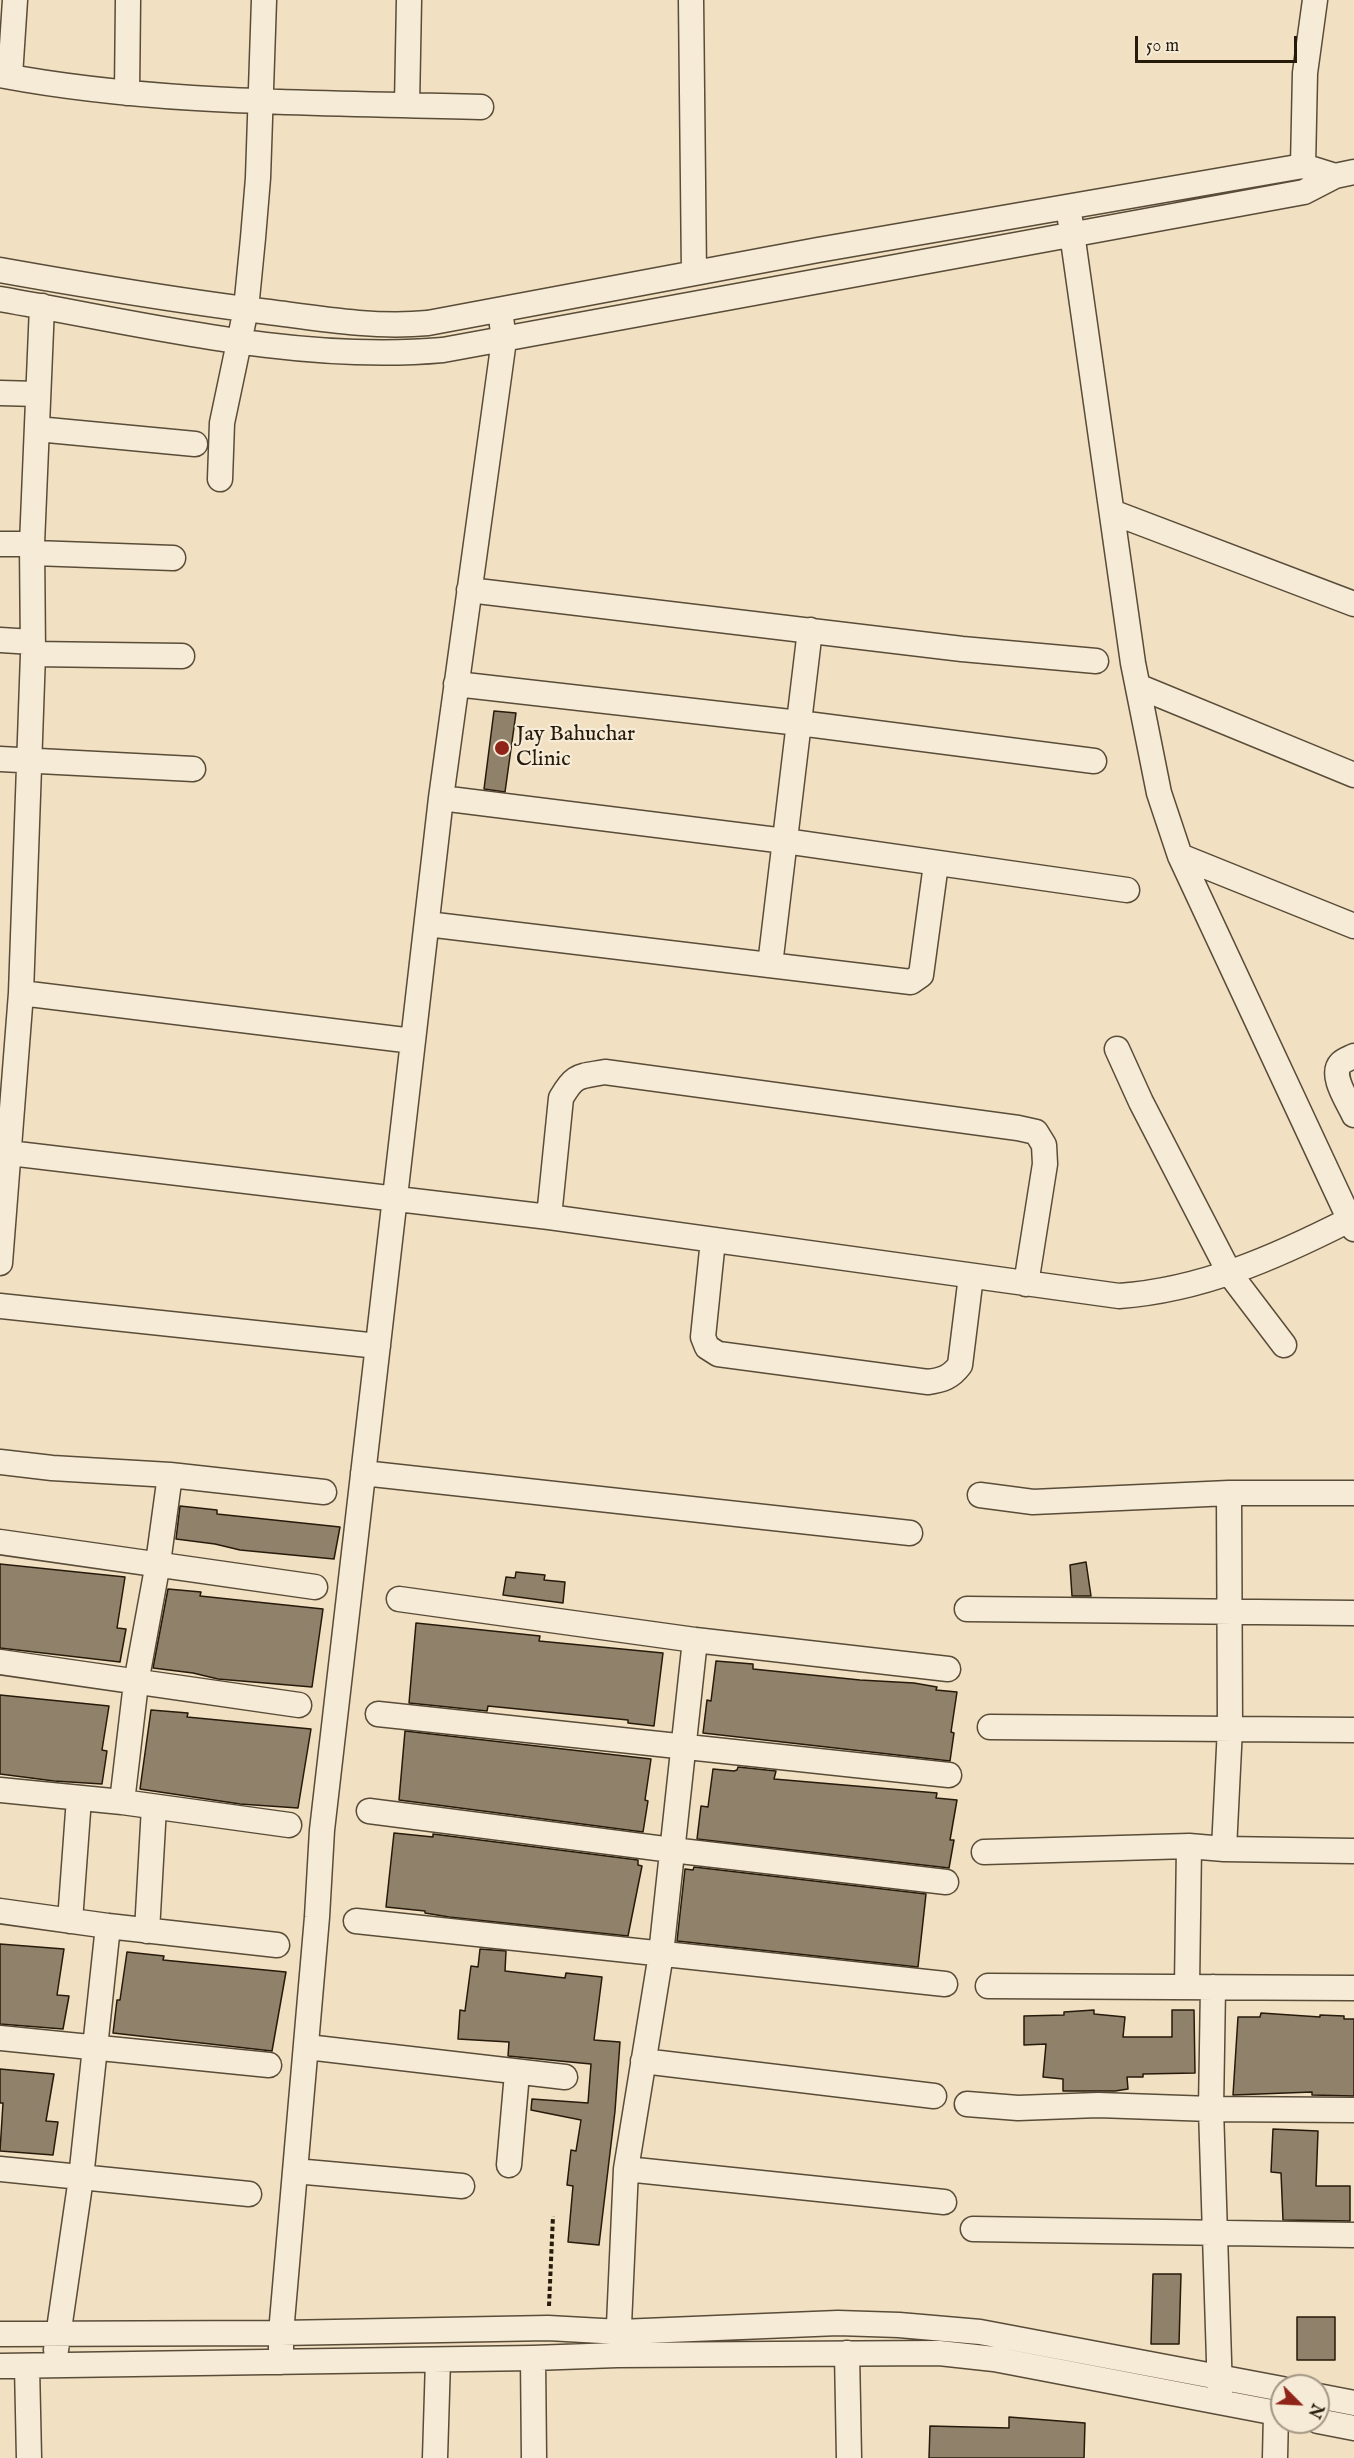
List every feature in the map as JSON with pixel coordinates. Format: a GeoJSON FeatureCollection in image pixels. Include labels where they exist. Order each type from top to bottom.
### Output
{"type":"FeatureCollection","features":[{"type":"Feature","properties":{"kind":"street"},"geometry":{"type":"LineString","coordinates":[[15,0],[5,75],[127,93],[261,101],[481,107]]}},
{"type":"Feature","properties":{"kind":"street"},"geometry":{"type":"LineString","coordinates":[[127,93],[128,0]]}},
{"type":"Feature","properties":{"kind":"street"},"geometry":{"type":"LineString","coordinates":[[220,478],[222,423],[246,309],[258,178],[264,0]]}},
{"type":"Feature","properties":{"kind":"street"},"geometry":{"type":"LineString","coordinates":[[407,105],[409,0]]}},
{"type":"Feature","properties":{"kind":"street"},"geometry":{"type":"LineString","coordinates":[[691,0],[694,273]]}},
{"type":"Feature","properties":{"kind":"street"},"geometry":{"type":"LineString","coordinates":[[1303,166],[1305,73],[1315,0]]}},
{"type":"Feature","properties":{"kind":"street"},"geometry":{"type":"LineString","coordinates":[[0,270],[162,299],[328,320],[405,325],[1303,166],[1344,174]]}},
{"type":"Feature","properties":{"kind":"street"},"geometry":{"type":"LineString","coordinates":[[0,299],[241,341],[347,353],[388,354],[443,350],[1304,192],[1344,174]]}},
{"type":"Feature","properties":{"kind":"street"},"geometry":{"type":"LineString","coordinates":[[4,1152],[549,1217],[1119,1296],[1149,1294],[1230,1274],[1351,1225],[1346,1190],[1180,856],[1159,793],[1140,687],[1133,663],[1071,236],[1069,207]]}},
{"type":"Feature","properties":{"kind":"street"},"geometry":{"type":"LineString","coordinates":[[0,1263],[4,1152],[21,993],[42,306]]}},
{"type":"Feature","properties":{"kind":"street"},"geometry":{"type":"LineString","coordinates":[[281,2362],[281,2333],[307,2047],[322,1830],[441,798],[504,340],[500,310]]}},
{"type":"Feature","properties":{"kind":"street"},"geometry":{"type":"LineString","coordinates":[[0,393],[38,394]]}},
{"type":"Feature","properties":{"kind":"street"},"geometry":{"type":"LineString","coordinates":[[37,429],[195,444]]}},
{"type":"Feature","properties":{"kind":"street"},"geometry":{"type":"LineString","coordinates":[[1112,512],[1354,604]]}},
{"type":"Feature","properties":{"kind":"street"},"geometry":{"type":"LineString","coordinates":[[0,544],[173,558]]}},
{"type":"Feature","properties":{"kind":"street"},"geometry":{"type":"LineString","coordinates":[[469,590],[962,649],[1096,661]]}},
{"type":"Feature","properties":{"kind":"street"},"geometry":{"type":"LineString","coordinates":[[770,965],[810,630]]}},
{"type":"Feature","properties":{"kind":"street"},"geometry":{"type":"LineString","coordinates":[[0,639],[33,648],[182,656]]}},
{"type":"Feature","properties":{"kind":"street"},"geometry":{"type":"LineString","coordinates":[[456,684],[799,723],[1094,761]]}},
{"type":"Feature","properties":{"kind":"street"},"geometry":{"type":"LineString","coordinates":[[1140,687],[1354,776]]}},
{"type":"Feature","properties":{"kind":"street"},"geometry":{"type":"LineString","coordinates":[[0,759],[193,769]]}},
{"type":"Feature","properties":{"kind":"street"},"geometry":{"type":"LineString","coordinates":[[441,798],[785,841],[1127,890]]}},
{"type":"Feature","properties":{"kind":"street"},"geometry":{"type":"LineString","coordinates":[[1180,856],[1354,926]]}},
{"type":"Feature","properties":{"kind":"street"},"geometry":{"type":"LineString","coordinates":[[427,924],[911,982],[921,975],[936,864]]}},
{"type":"Feature","properties":{"kind":"street"},"geometry":{"type":"LineString","coordinates":[[21,993],[413,1041]]}},
{"type":"Feature","properties":{"kind":"street"},"geometry":{"type":"LineString","coordinates":[[1118,1049],[1141,1102],[1230,1274],[1284,1345]]}},
{"type":"Feature","properties":{"kind":"street"},"geometry":{"type":"LineString","coordinates":[[1354,1056],[1341,1062],[1337,1070],[1338,1078],[1354,1115]]}},
{"type":"Feature","properties":{"kind":"street"},"geometry":{"type":"LineString","coordinates":[[549,1217],[561,1098],[571,1081],[604,1072],[1018,1128],[1036,1132],[1044,1145],[1045,1164],[1026,1284]]}},
{"type":"Feature","properties":{"kind":"street"},"geometry":{"type":"LineString","coordinates":[[713,1240],[703,1336],[707,1347],[718,1354],[730,1356],[928,1382],[941,1380],[953,1375],[960,1365],[971,1276]]}},
{"type":"Feature","properties":{"kind":"street"},"geometry":{"type":"LineString","coordinates":[[0,1306],[378,1346]]}},
{"type":"Feature","properties":{"kind":"street"},"geometry":{"type":"LineString","coordinates":[[0,1462],[52,1468],[170,1475],[324,1492]]}},
{"type":"Feature","properties":{"kind":"street"},"geometry":{"type":"LineString","coordinates":[[363,1473],[910,1533]]}},
{"type":"Feature","properties":{"kind":"street"},"geometry":{"type":"LineString","coordinates":[[122,1802],[136,1683],[158,1563],[170,1475]]}},
{"type":"Feature","properties":{"kind":"street"},"geometry":{"type":"LineString","coordinates":[[980,1496],[1033,1502],[1229,1493],[1354,1493]]}},
{"type":"Feature","properties":{"kind":"street"},"geometry":{"type":"LineString","coordinates":[[1224,1849],[1230,1728],[1229,1493]]}},
{"type":"Feature","properties":{"kind":"street"},"geometry":{"type":"LineString","coordinates":[[0,1542],[315,1587]]}},
{"type":"Feature","properties":{"kind":"street"},"geometry":{"type":"LineString","coordinates":[[399,1599],[695,1640],[948,1669]]}},
{"type":"Feature","properties":{"kind":"street"},"geometry":{"type":"LineString","coordinates":[[967,1609],[1354,1613]]}},
{"type":"Feature","properties":{"kind":"street"},"geometry":{"type":"LineString","coordinates":[[618,2343],[626,2169],[661,1954],[695,1640]]}},
{"type":"Feature","properties":{"kind":"street"},"geometry":{"type":"LineString","coordinates":[[0,1662],[299,1705]]}},
{"type":"Feature","properties":{"kind":"street"},"geometry":{"type":"LineString","coordinates":[[378,1714],[950,1775]]}},
{"type":"Feature","properties":{"kind":"street"},"geometry":{"type":"LineString","coordinates":[[990,1727],[1354,1730]]}},
{"type":"Feature","properties":{"kind":"street"},"geometry":{"type":"LineString","coordinates":[[0,1790],[122,1802],[289,1825]]}},
{"type":"Feature","properties":{"kind":"street"},"geometry":{"type":"LineString","coordinates":[[70,1921],[78,1798]]}},
{"type":"Feature","properties":{"kind":"street"},"geometry":{"type":"LineString","coordinates":[[147,1931],[154,1807]]}},
{"type":"Feature","properties":{"kind":"street"},"geometry":{"type":"LineString","coordinates":[[369,1812],[946,1882]]}},
{"type":"Feature","properties":{"kind":"street"},"geometry":{"type":"LineString","coordinates":[[1187,1986],[1188,1846]]}},
{"type":"Feature","properties":{"kind":"street"},"geometry":{"type":"LineString","coordinates":[[984,1852],[1188,1846],[1224,1849],[1354,1851]]}},
{"type":"Feature","properties":{"kind":"street"},"geometry":{"type":"LineString","coordinates":[[0,1911],[147,1931],[278,1945]]}},
{"type":"Feature","properties":{"kind":"street"},"geometry":{"type":"LineString","coordinates":[[356,1921],[945,1984]]}},
{"type":"Feature","properties":{"kind":"street"},"geometry":{"type":"LineString","coordinates":[[54,2365],[81,2178],[108,1926]]}},
{"type":"Feature","properties":{"kind":"street"},"geometry":{"type":"LineString","coordinates":[[988,1986],[1354,1988]]}},
{"type":"Feature","properties":{"kind":"street"},"geometry":{"type":"LineString","coordinates":[[1213,1987],[1211,2109],[1220,2403]]}},
{"type":"Feature","properties":{"kind":"street"},"geometry":{"type":"LineString","coordinates":[[0,2038],[269,2066]]}},
{"type":"Feature","properties":{"kind":"street"},"geometry":{"type":"LineString","coordinates":[[307,2047],[565,2077]]}},
{"type":"Feature","properties":{"kind":"street"},"geometry":{"type":"LineString","coordinates":[[643,2061],[934,2096]]}},
{"type":"Feature","properties":{"kind":"street"},"geometry":{"type":"LineString","coordinates":[[510,2165],[517,2073]]}},
{"type":"Feature","properties":{"kind":"street"},"geometry":{"type":"LineString","coordinates":[[967,2104],[1018,2108],[1098,2106],[1354,2110]]}},
{"type":"Feature","properties":{"kind":"street"},"geometry":{"type":"LineString","coordinates":[[0,2169],[249,2194]]}},
{"type":"Feature","properties":{"kind":"street"},"geometry":{"type":"LineString","coordinates":[[626,2169],[944,2202]]}},
{"type":"Feature","properties":{"kind":"street"},"geometry":{"type":"LineString","coordinates":[[295,2171],[462,2186]]}},
{"type":"Feature","properties":{"kind":"street"},"geometry":{"type":"LineString","coordinates":[[973,2229],[1354,2235]]}},
{"type":"Feature","properties":{"kind":"street"},"geometry":{"type":"LineString","coordinates":[[0,2366],[533,2358],[618,2343],[838,2323],[933,2327],[980,2332],[1270,2387]]}},
{"type":"Feature","properties":{"kind":"street"},"geometry":{"type":"LineString","coordinates":[[0,2334],[281,2333],[548,2328],[618,2343],[848,2353],[939,2353],[994,2359],[1270,2412]]}},
{"type":"Feature","properties":{"kind":"street"},"geometry":{"type":"LineString","coordinates":[[848,2353],[849,2458]]}},
{"type":"Feature","properties":{"kind":"street"},"geometry":{"type":"LineString","coordinates":[[533,2358],[534,2458]]}},
{"type":"Feature","properties":{"kind":"street"},"geometry":{"type":"LineString","coordinates":[[435,2458],[438,2360]]}},
{"type":"Feature","properties":{"kind":"street"},"geometry":{"type":"LineString","coordinates":[[27,2366],[29,2458]]}},
{"type":"Feature","properties":{"kind":"street"},"geometry":{"type":"LineString","coordinates":[[1330,2398],[1354,2403]]}},
{"type":"Feature","properties":{"kind":"street"},"geometry":{"type":"LineString","coordinates":[[1330,2423],[1354,2428]]}},
{"type":"Feature","properties":{"kind":"street"},"geometry":{"type":"LineString","coordinates":[[1275,2458],[1277,2434]]}},
{"type":"Feature","properties":{"kind":"path"},"geometry":{"type":"LineString","coordinates":[[548,2328],[553,2216]]}},
{"type":"Feature","properties":{"kind":"building"},"geometry":{"type":"Polygon","coordinates":[[[494,711],[516,713],[505,792],[484,789],[494,711]]]}},
{"type":"Feature","properties":{"kind":"building"},"geometry":{"type":"Polygon","coordinates":[[[180,1506],[217,1510],[217,1514],[340,1527],[334,1559],[240,1550],[176,1539],[180,1506]]]}},
{"type":"Feature","properties":{"kind":"building"},"geometry":{"type":"Polygon","coordinates":[[[1086,1562],[1091,1596],[1072,1596],[1070,1565],[1086,1562]]]}},
{"type":"Feature","properties":{"kind":"building"},"geometry":{"type":"Polygon","coordinates":[[[0,1564],[125,1577],[117,1628],[126,1629],[120,1662],[0,1648],[0,1564]]]}},
{"type":"Feature","properties":{"kind":"building"},"geometry":{"type":"Polygon","coordinates":[[[516,1572],[545,1575],[544,1580],[565,1582],[563,1603],[503,1595],[506,1577],[515,1578],[516,1572]]]}},
{"type":"Feature","properties":{"kind":"building"},"geometry":{"type":"Polygon","coordinates":[[[168,1589],[201,1592],[200,1596],[323,1609],[312,1687],[218,1679],[153,1668],[168,1589]]]}},
{"type":"Feature","properties":{"kind":"building"},"geometry":{"type":"Polygon","coordinates":[[[416,1623],[540,1636],[539,1641],[663,1653],[654,1726],[628,1723],[628,1720],[488,1706],[487,1711],[409,1703],[416,1623]]]}},
{"type":"Feature","properties":{"kind":"building"},"geometry":{"type":"Polygon","coordinates":[[[716,1661],[753,1664],[753,1669],[914,1683],[937,1687],[936,1690],[957,1692],[951,1732],[954,1733],[950,1761],[703,1733],[707,1700],[711,1701],[716,1661]]]}},
{"type":"Feature","properties":{"kind":"building"},"geometry":{"type":"Polygon","coordinates":[[[0,1695],[109,1706],[102,1750],[107,1751],[102,1784],[0,1774],[0,1695]]]}},
{"type":"Feature","properties":{"kind":"building"},"geometry":{"type":"Polygon","coordinates":[[[151,1710],[188,1713],[187,1717],[311,1729],[298,1808],[240,1804],[140,1789],[151,1710]]]}},
{"type":"Feature","properties":{"kind":"building"},"geometry":{"type":"Polygon","coordinates":[[[405,1731],[651,1759],[643,1832],[399,1800],[405,1731]]]}},
{"type":"Feature","properties":{"kind":"building"},"geometry":{"type":"Polygon","coordinates":[[[738,1767],[776,1771],[774,1779],[937,1793],[936,1798],[957,1800],[950,1840],[954,1840],[949,1868],[697,1839],[701,1806],[708,1807],[713,1769],[734,1771],[738,1767]]]}},
{"type":"Feature","properties":{"kind":"building"},"geometry":{"type":"Polygon","coordinates":[[[394,1833],[433,1837],[433,1834],[638,1860],[638,1865],[642,1866],[628,1936],[449,1917],[425,1913],[425,1911],[386,1907],[394,1833]]]}},
{"type":"Feature","properties":{"kind":"building"},"geometry":{"type":"Polygon","coordinates":[[[694,1867],[926,1894],[918,1967],[677,1941],[685,1869],[693,1870],[694,1867]]]}},
{"type":"Feature","properties":{"kind":"building"},"geometry":{"type":"Polygon","coordinates":[[[0,1944],[64,1949],[57,1995],[69,1996],[63,2029],[0,2024],[0,1944]]]}},
{"type":"Feature","properties":{"kind":"building"},"geometry":{"type":"Polygon","coordinates":[[[480,1949],[506,1951],[505,1971],[565,1978],[566,1973],[602,1977],[594,2040],[620,2042],[615,2111],[599,2245],[568,2242],[573,2186],[567,2185],[571,2150],[576,2151],[581,2120],[531,2110],[532,2099],[588,2103],[591,2064],[508,2056],[509,2042],[458,2039],[460,2010],[465,2011],[471,1966],[478,1967],[480,1949]]]}},
{"type":"Feature","properties":{"kind":"building"},"geometry":{"type":"Polygon","coordinates":[[[127,1952],[164,1956],[163,1960],[286,1972],[272,2051],[113,2033],[127,1952]]]}},
{"type":"Feature","properties":{"kind":"building"},"geometry":{"type":"Polygon","coordinates":[[[1094,2010],[1094,2014],[1125,2017],[1123,2037],[1172,2037],[1172,2010],[1194,2010],[1195,2073],[1143,2074],[1143,2077],[1127,2077],[1128,2089],[1115,2091],[1063,2091],[1063,2079],[1043,2077],[1046,2044],[1024,2045],[1024,2016],[1064,2015],[1064,2012],[1094,2010]]]}},
{"type":"Feature","properties":{"kind":"building"},"geometry":{"type":"Polygon","coordinates":[[[1261,2013],[1320,2017],[1320,2015],[1344,2016],[1344,2019],[1354,2019],[1354,2096],[1312,2095],[1312,2092],[1233,2095],[1238,2017],[1260,2017],[1261,2013]]]}},
{"type":"Feature","properties":{"kind":"building"},"geometry":{"type":"Polygon","coordinates":[[[0,2069],[54,2074],[46,2121],[58,2122],[53,2155],[0,2151],[3,2103],[0,2103],[0,2069]]]}},
{"type":"Feature","properties":{"kind":"building"},"geometry":{"type":"Polygon","coordinates":[[[1273,2129],[1318,2131],[1316,2186],[1350,2186],[1350,2221],[1283,2220],[1281,2173],[1271,2172],[1273,2129]]]}},
{"type":"Feature","properties":{"kind":"building"},"geometry":{"type":"Polygon","coordinates":[[[1153,2274],[1181,2274],[1179,2344],[1151,2344],[1153,2274]]]}},
{"type":"Feature","properties":{"kind":"building"},"geometry":{"type":"Polygon","coordinates":[[[1297,2317],[1335,2317],[1335,2360],[1297,2360],[1297,2317]]]}},
{"type":"Feature","properties":{"kind":"building"},"geometry":{"type":"Polygon","coordinates":[[[1009,2417],[1085,2423],[1084,2458],[929,2458],[930,2426],[1009,2428],[1009,2417]]]}},
{"type":"Feature","properties":{"kind":"place","name":"Jay Bahuchar Clinic"},"geometry":{"type":"Point","coordinates":[502,748]}}]}
